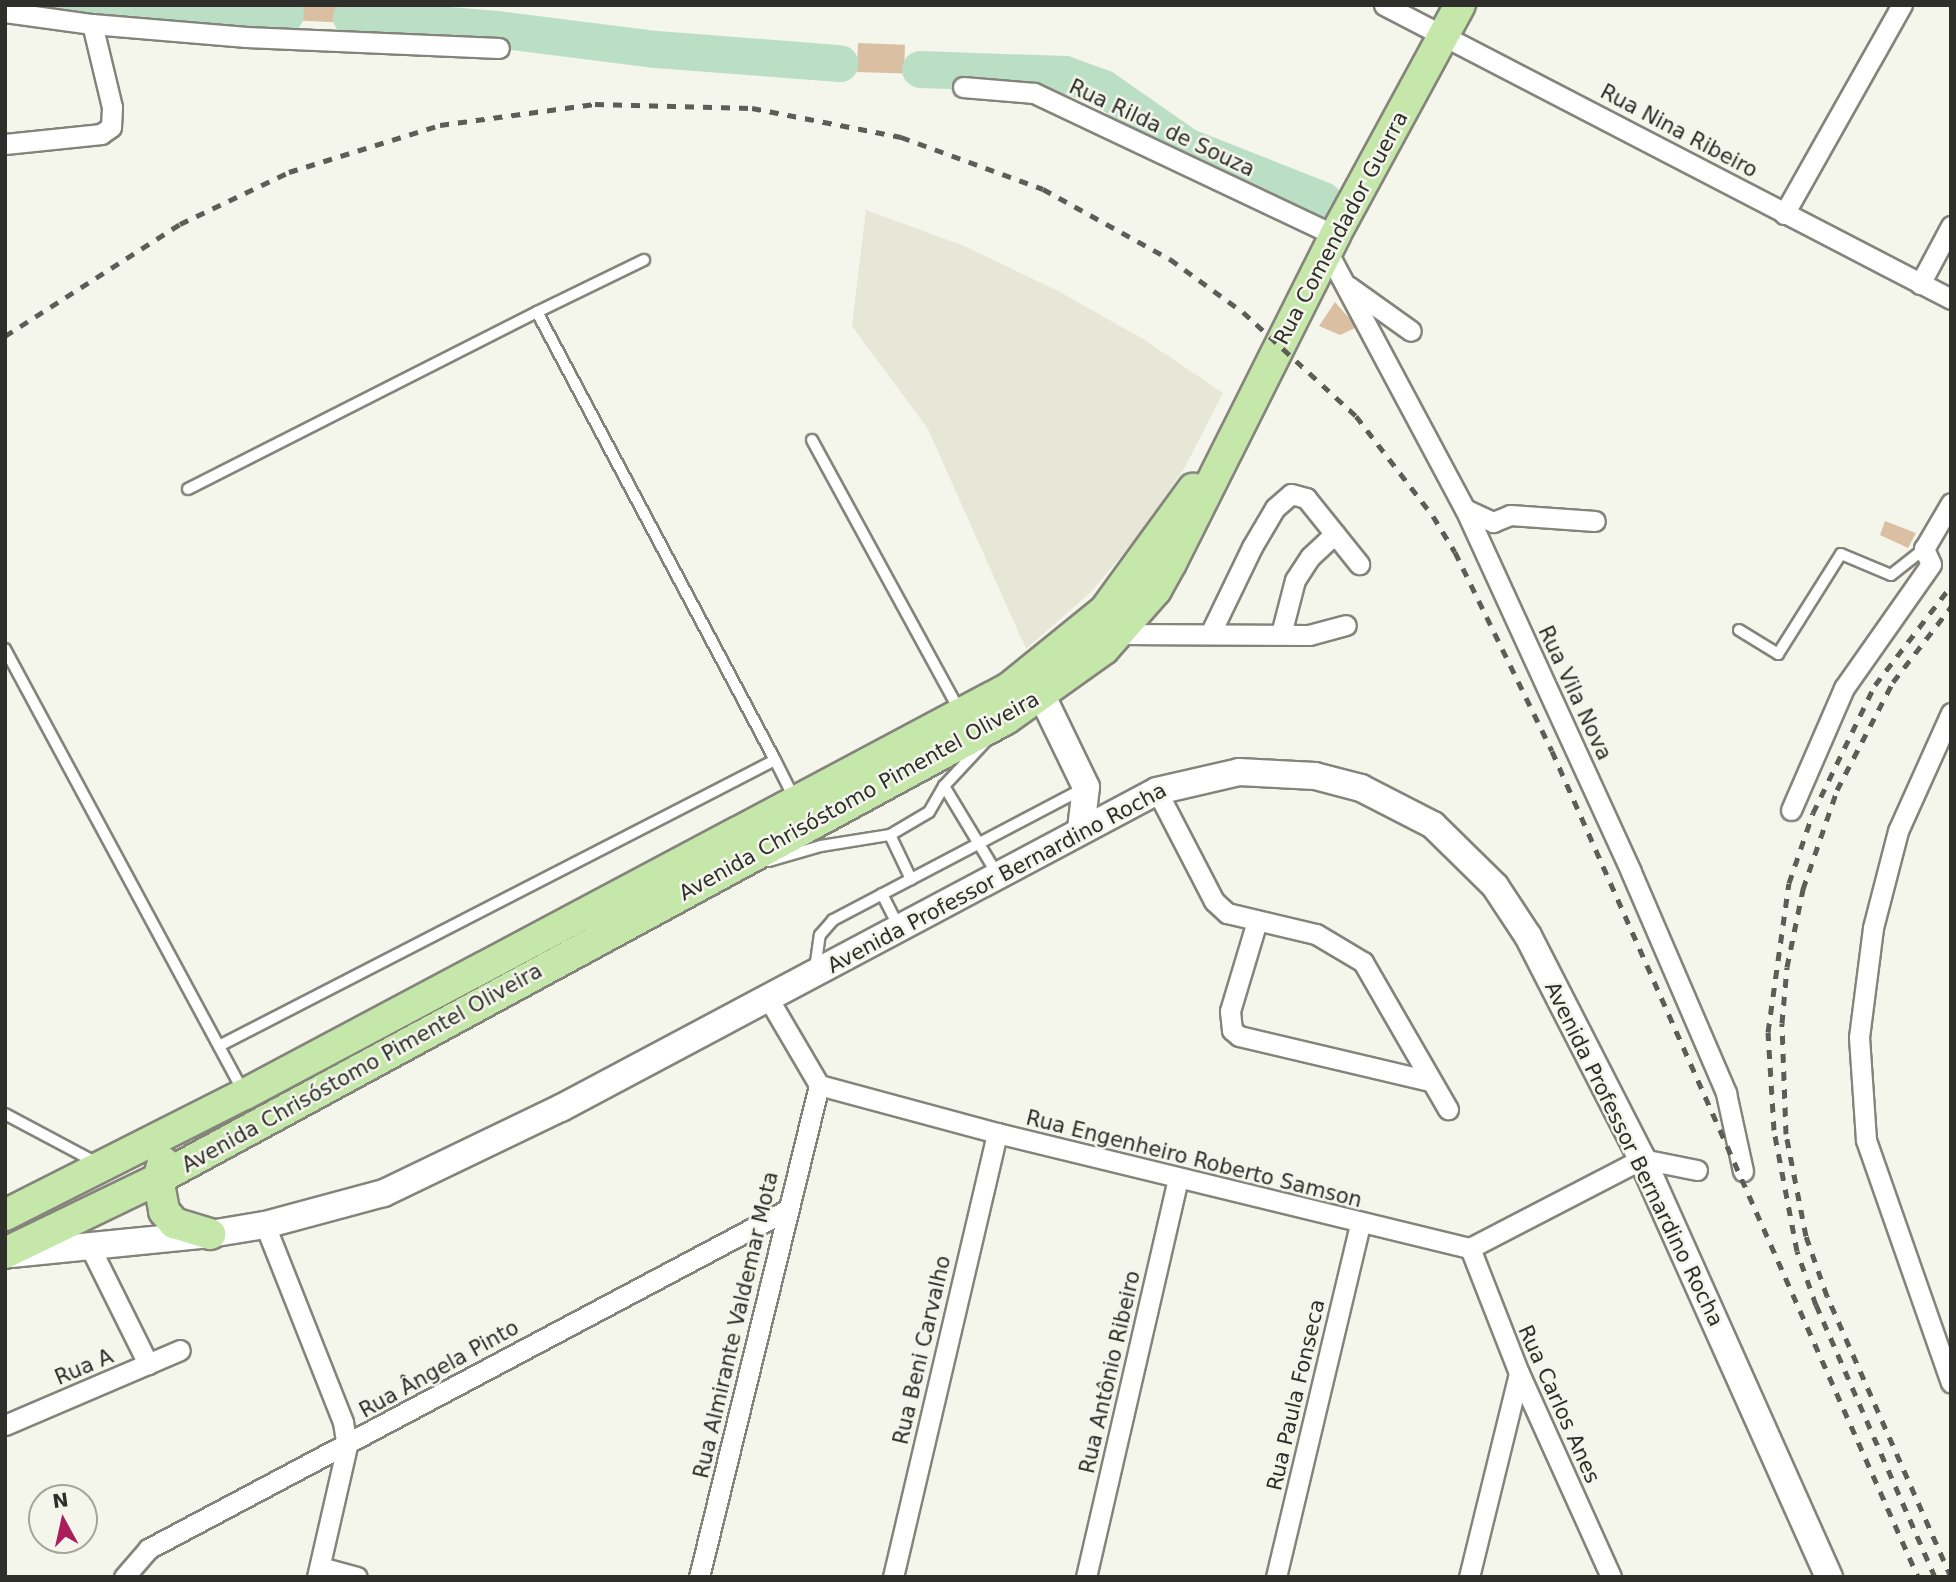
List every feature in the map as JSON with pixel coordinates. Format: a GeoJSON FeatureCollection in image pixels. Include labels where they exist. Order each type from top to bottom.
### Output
{"type":"FeatureCollection","features":[{"type":"Feature","properties":{"kind":"main road","name":"Rua Comendador Guerra"},"geometry":{"type":"LineString","coordinates":[[1224,451],[1359,190],[1460,5]]}},
{"type":"Feature","properties":{"kind":"main road","name":"Avenida Chrisóstomo Pimentel Oliveira"},"geometry":{"type":"LineString","coordinates":[[5,1253],[158,1179],[991,727],[1042,696],[1119,634],[1171,563],[1206,497],[1224,451]]}},
{"type":"Feature","properties":{"kind":"main road","name":"Avenida Chrisóstomo Pimentel Oliveira"},"geometry":{"type":"LineString","coordinates":[[5,1215],[235,1099],[1009,688],[1105,610],[1224,451]]}},
{"type":"Feature","properties":{"kind":"main road"},"geometry":{"type":"LineString","coordinates":[[1009,688],[1042,696],[1086,787],[1081,829]]}},
{"type":"Feature","properties":{"kind":"main road","name":"Avenida Professor Bernardino Rocha"},"geometry":{"type":"LineString","coordinates":[[5,1253],[210,1234],[265,1225],[384,1193],[435,1171],[768,998],[1081,829],[1157,791],[1207,776],[1282,771],[1361,788],[1433,825],[1495,886],[1528,936],[1642,1159],[1829,1577]]}},
{"type":"Feature","properties":{"kind":"main road"},"geometry":{"type":"LineString","coordinates":[[1086,787],[1131,805]]}},
{"type":"Feature","properties":{"kind":"main road"},"geometry":{"type":"LineString","coordinates":[[210,1234],[174,1223],[164,1211],[158,1179],[170,1147],[235,1099]]}},
{"type":"Feature","properties":{"kind":"street","name":"Rua Nina Ribeiro"},"geometry":{"type":"LineString","coordinates":[[1384,5],[1446,34],[1784,214],[1951,299]]}},
{"type":"Feature","properties":{"kind":"street"},"geometry":{"type":"LineString","coordinates":[[1784,214],[1902,5]]}},
{"type":"Feature","properties":{"kind":"street"},"geometry":{"type":"LineString","coordinates":[[5,12],[92,24],[246,37],[499,48]]}},
{"type":"Feature","properties":{"kind":"street"},"geometry":{"type":"LineString","coordinates":[[5,144],[107,131],[112,107],[92,24]]}},
{"type":"Feature","properties":{"kind":"street","name":"Rua Rilda de Souza"},"geometry":{"type":"LineString","coordinates":[[963,87],[1034,93],[1334,238]]}},
{"type":"Feature","properties":{"kind":"street"},"geometry":{"type":"LineString","coordinates":[[1920,284],[1951,226]]}},
{"type":"Feature","properties":{"kind":"street","name":"Rua Vila Nova"},"geometry":{"type":"LineString","coordinates":[[1334,238],[1345,284],[1465,509],[1726,1093],[1743,1171]]}},
{"type":"Feature","properties":{"kind":"street"},"geometry":{"type":"LineString","coordinates":[[1345,284],[1411,331]]}},
{"type":"Feature","properties":{"kind":"street"},"geometry":{"type":"LineString","coordinates":[[1210,634],[1252,547],[1275,508],[1291,494],[1306,498],[1359,564]]}},
{"type":"Feature","properties":{"kind":"street"},"geometry":{"type":"LineString","coordinates":[[1791,810],[1844,688],[1931,564],[1924,549],[1951,503]]}},
{"type":"Feature","properties":{"kind":"street"},"geometry":{"type":"LineString","coordinates":[[1465,509],[1493,523],[1510,515],[1595,521]]}},
{"type":"Feature","properties":{"kind":"street"},"geometry":{"type":"LineString","coordinates":[[1281,634],[1295,580],[1310,557],[1335,534]]}},
{"type":"Feature","properties":{"kind":"street"},"geometry":{"type":"LineString","coordinates":[[1119,634],[1309,635],[1346,625]]}},
{"type":"Feature","properties":{"kind":"street"},"geometry":{"type":"LineString","coordinates":[[1951,713],[1898,831],[1872,928],[1859,1037],[1866,1140],[1951,1384]]}},
{"type":"Feature","properties":{"kind":"street"},"geometry":{"type":"LineString","coordinates":[[1157,791],[1214,901],[1227,913],[1316,934],[1363,962],[1430,1082],[1448,1108]]}},
{"type":"Feature","properties":{"kind":"street"},"geometry":{"type":"LineString","coordinates":[[1257,921],[1230,1011],[1232,1030],[1239,1036],[1430,1082]]}},
{"type":"Feature","properties":{"kind":"street"},"geometry":{"type":"LineString","coordinates":[[768,998],[819,1085]]}},
{"type":"Feature","properties":{"kind":"street","name":"Rua Engenheiro Roberto Samson"},"geometry":{"type":"LineString","coordinates":[[819,1085],[996,1133],[1360,1224],[1469,1248]]}},
{"type":"Feature","properties":{"kind":"street","name":"Rua Almirante Valdemar Mota"},"geometry":{"type":"LineString","coordinates":[[699,1577],[785,1211],[819,1085]]}},
{"type":"Feature","properties":{"kind":"street","name":"Rua Beni Carvalho"},"geometry":{"type":"LineString","coordinates":[[893,1577],[996,1133]]}},
{"type":"Feature","properties":{"kind":"street"},"geometry":{"type":"LineString","coordinates":[[1469,1248],[1642,1159],[1697,1170]]}},
{"type":"Feature","properties":{"kind":"street","name":"Rua Antônio Ribeiro"},"geometry":{"type":"LineString","coordinates":[[1086,1577],[1178,1178]]}},
{"type":"Feature","properties":{"kind":"street","name":"Rua Ângela Pinto"},"geometry":{"type":"LineString","coordinates":[[124,1577],[148,1549],[347,1446],[567,1324],[785,1211]]}},
{"type":"Feature","properties":{"kind":"street","name":"Rua Paula Fonseca"},"geometry":{"type":"LineString","coordinates":[[1276,1577],[1360,1224]]}},
{"type":"Feature","properties":{"kind":"street"},"geometry":{"type":"LineString","coordinates":[[265,1225],[343,1422],[347,1446],[319,1572],[357,1577]]}},
{"type":"Feature","properties":{"kind":"street"},"geometry":{"type":"LineString","coordinates":[[90,1247],[148,1364]]}},
{"type":"Feature","properties":{"kind":"street","name":"Rua Carlos Anes"},"geometry":{"type":"LineString","coordinates":[[1469,1248],[1519,1373],[1611,1577]]}},
{"type":"Feature","properties":{"kind":"street","name":"Rua A"},"geometry":{"type":"LineString","coordinates":[[5,1425],[180,1350]]}},
{"type":"Feature","properties":{"kind":"street"},"geometry":{"type":"LineString","coordinates":[[1469,1577],[1519,1373]]}},
{"type":"Feature","properties":{"kind":"lane"},"geometry":{"type":"LineString","coordinates":[[188,489],[644,260]]}},
{"type":"Feature","properties":{"kind":"lane"},"geometry":{"type":"LineString","coordinates":[[537,312],[796,801]]}},
{"type":"Feature","properties":{"kind":"lane"},"geometry":{"type":"LineString","coordinates":[[812,440],[961,713]]}},
{"type":"Feature","properties":{"kind":"lane"},"geometry":{"type":"LineString","coordinates":[[1739,630],[1778,654],[1841,554],[1891,575],[1924,549]]}},
{"type":"Feature","properties":{"kind":"lane"},"geometry":{"type":"LineString","coordinates":[[5,649],[219,1046],[235,1099]]}},
{"type":"Feature","properties":{"kind":"lane"},"geometry":{"type":"LineString","coordinates":[[747,858],[771,861],[821,845],[890,835],[929,813],[944,786],[977,754],[991,727]]}},
{"type":"Feature","properties":{"kind":"lane"},"geometry":{"type":"LineString","coordinates":[[219,1046],[775,760]]}},
{"type":"Feature","properties":{"kind":"lane"},"geometry":{"type":"LineString","coordinates":[[944,786],[981,843],[997,874]]}},
{"type":"Feature","properties":{"kind":"lane"},"geometry":{"type":"LineString","coordinates":[[815,973],[820,935],[834,920],[1086,787]]}},
{"type":"Feature","properties":{"kind":"lane"},"geometry":{"type":"LineString","coordinates":[[890,835],[911,879]]}},
{"type":"Feature","properties":{"kind":"lane"},"geometry":{"type":"LineString","coordinates":[[882,894],[900,929]]}},
{"type":"Feature","properties":{"kind":"lane"},"geometry":{"type":"LineString","coordinates":[[5,1114],[104,1166]]}},
{"type":"Feature","properties":{"kind":"shaded area"},"geometry":{"type":"Polygon","coordinates":[[[279,5],[379,5],[378,13],[348,12],[348,23],[289,20],[288,9],[279,5]]]}},
{"type":"Feature","properties":{"kind":"shaded area"},"geometry":{"type":"Polygon","coordinates":[[[858,43],[905,45],[904,74],[857,72],[858,43]]]}},
{"type":"Feature","properties":{"kind":"shaded area"},"geometry":{"type":"Polygon","coordinates":[[[866,210],[964,246],[1058,291],[1143,339],[1223,393],[1185,467],[1138,536],[1091,592],[1026,649],[928,429],[852,326],[866,210]]]}},
{"type":"Feature","properties":{"kind":"shaded area"},"geometry":{"type":"Polygon","coordinates":[[[1335,302],[1357,327],[1340,335],[1319,326],[1335,302]]]}},
{"type":"Feature","properties":{"kind":"shaded area"},"geometry":{"type":"Polygon","coordinates":[[[1885,521],[1916,533],[1908,548],[1880,535],[1885,521]]]}},
{"type":"Feature","properties":{"kind":"waterway"},"geometry":{"type":"LineString","coordinates":[[43,5],[129,12],[285,14]]}},
{"type":"Feature","properties":{"kind":"waterway"},"geometry":{"type":"LineString","coordinates":[[351,17],[497,29],[656,49],[839,63]]}},
{"type":"Feature","properties":{"kind":"waterway"},"geometry":{"type":"LineString","coordinates":[[920,69],[1065,74],[1103,88],[1186,146],[1323,200]]}},
{"type":"Feature","properties":{"kind":"railway"},"geometry":{"type":"LineString","coordinates":[[5,336],[180,224],[289,172],[440,125],[595,104],[752,108],[901,137],[1043,189],[1170,259],[1243,312],[1356,416],[1433,516],[1455,552],[1552,751],[1918,1577]]}},
{"type":"Feature","properties":{"kind":"railway"},"geometry":{"type":"LineString","coordinates":[[1935,1577],[1816,1305],[1797,1251],[1774,1130],[1768,1032],[1789,883],[1813,813],[1875,685],[1951,586]]}},
{"type":"Feature","properties":{"kind":"railway"},"geometry":{"type":"LineString","coordinates":[[1951,607],[1893,682],[1837,790],[1803,889],[1787,967],[1782,1023],[1786,1134],[1806,1236],[1827,1296],[1951,1577]]}}]}
